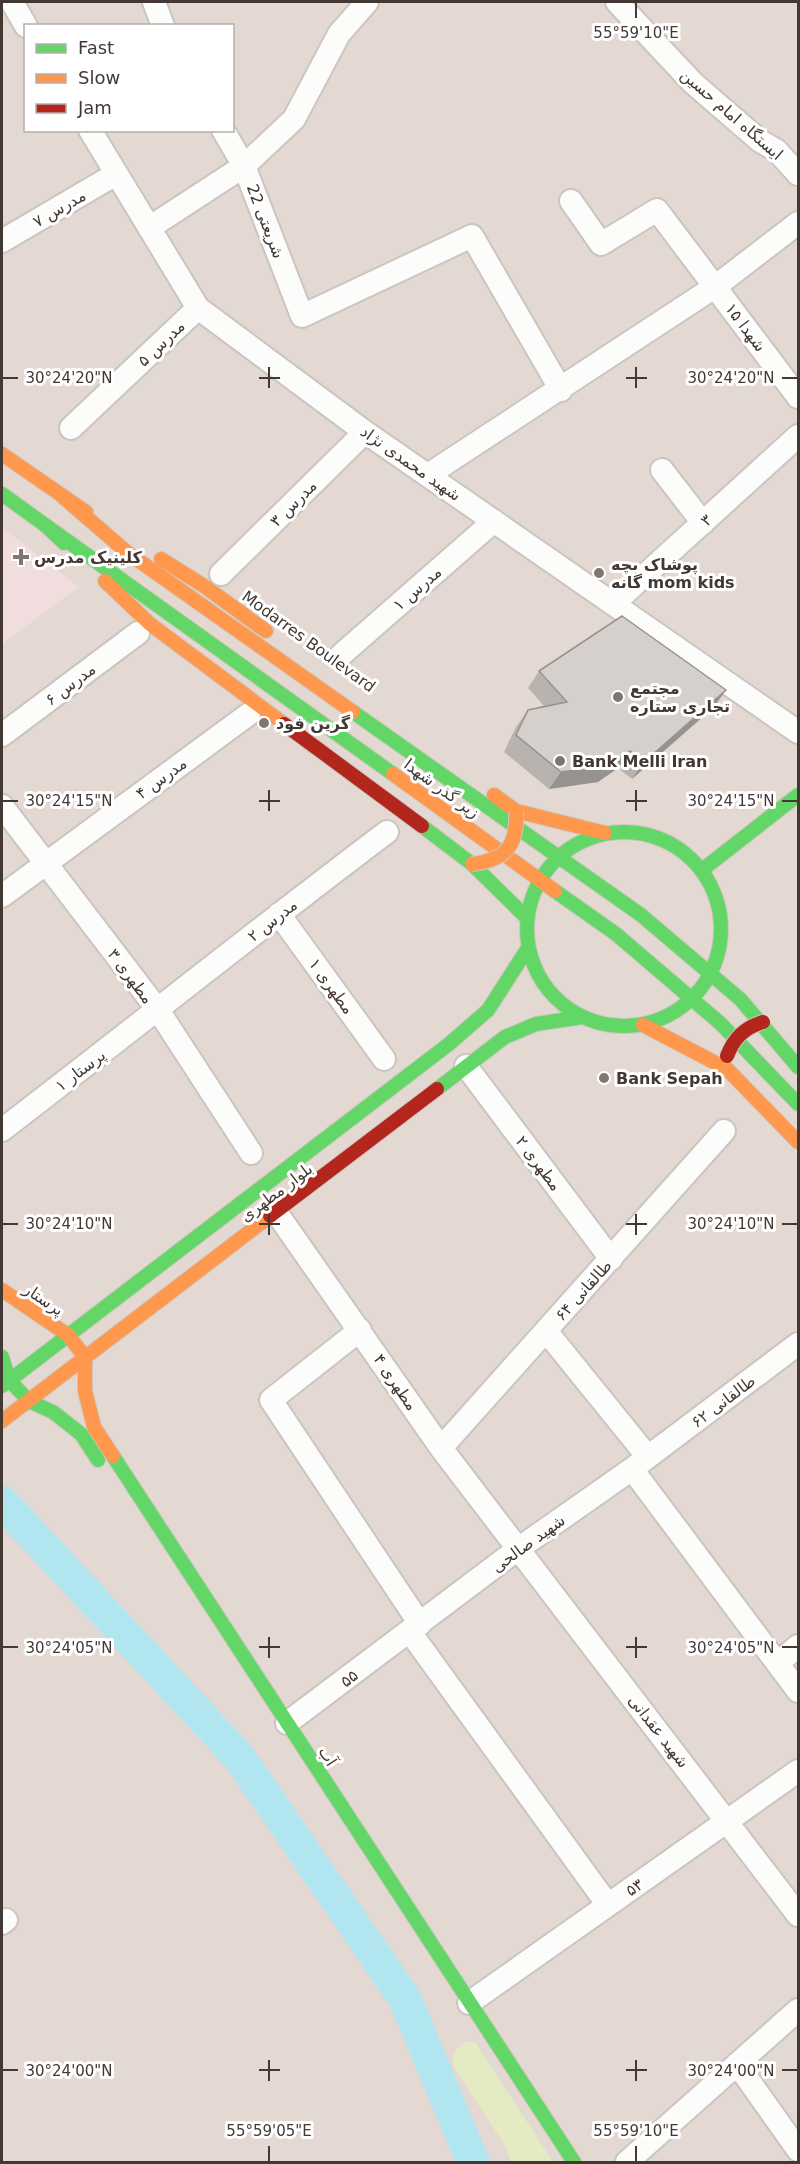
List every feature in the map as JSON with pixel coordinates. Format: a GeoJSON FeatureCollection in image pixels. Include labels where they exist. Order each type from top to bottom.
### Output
{"type":"FeatureCollection","features":[{"type":"Feature","properties":{"kind":"main road","name":"Modarres Boulevard"},"geometry":{"type":"LineString","coordinates":[[2,454],[63,497],[204,586],[280,641]]}},
{"type":"Feature","properties":{"kind":"main road"},"geometry":{"type":"LineString","coordinates":[[2,494],[45,525],[150,624],[472,864],[527,918]]}},
{"type":"Feature","properties":{"kind":"main road","name":"زیر گذر شهدا"},"geometry":{"type":"LineString","coordinates":[[63,497],[128,553],[641,915],[740,999],[798,1067]]}},
{"type":"Feature","properties":{"kind":"main road","name":"زیر گذر شهدا"},"geometry":{"type":"LineString","coordinates":[[45,525],[616,934],[720,1023],[798,1104]]}},
{"type":"Feature","properties":{"kind":"main road"},"geometry":{"type":"LineString","coordinates":[[450,763],[516,811],[605,833],[632,832],[659,838],[683,850],[702,870],[715,891],[722,916],[722,941],[713,970],[696,996],[672,1015],[643,1025],[612,1026],[583,1017],[557,1000],[538,977],[528,948],[527,918],[535,888],[541,876],[552,863],[576,844],[605,833]]}},
{"type":"Feature","properties":{"kind":"main road"},"geometry":{"type":"LineString","coordinates":[[702,870],[798,795]]}},
{"type":"Feature","properties":{"kind":"main road"},"geometry":{"type":"LineString","coordinates":[[472,864],[486,863],[498,858],[508,849],[515,837],[516,811]]}},
{"type":"Feature","properties":{"kind":"main road"},"geometry":{"type":"LineString","coordinates":[[722,941],[734,959]]}},
{"type":"Feature","properties":{"kind":"main road","name":"بلوار مطهری"},"geometry":{"type":"LineString","coordinates":[[5,1383],[449,1044],[488,1011],[528,948]]}},
{"type":"Feature","properties":{"kind":"main road"},"geometry":{"type":"LineString","coordinates":[[764,1005],[770,1023],[791,1037]]}},
{"type":"Feature","properties":{"kind":"main road","name":"بلوار مطهری"},"geometry":{"type":"LineString","coordinates":[[2,1421],[505,1037],[536,1024],[583,1017]]}},
{"type":"Feature","properties":{"kind":"main road"},"geometry":{"type":"LineString","coordinates":[[727,1062],[731,1043],[740,1033],[751,1025],[770,1023]]}},
{"type":"Feature","properties":{"kind":"main road"},"geometry":{"type":"LineString","coordinates":[[643,1025],[727,1062],[798,1142]]}},
{"type":"Feature","properties":{"kind":"main road","name":"پرستار"},"geometry":{"type":"LineString","coordinates":[[2,1290],[68,1335],[85,1357]]}},
{"type":"Feature","properties":{"kind":"main road"},"geometry":{"type":"LineString","coordinates":[[2,1357],[5,1383],[29,1401],[53,1412],[81,1434],[106,1474]]}},
{"type":"Feature","properties":{"kind":"main road","name":"آب"},"geometry":{"type":"LineString","coordinates":[[85,1357],[85,1391],[94,1427],[574,2163]]}},
{"type":"Feature","properties":{"kind":"street"},"geometry":{"type":"LineString","coordinates":[[12,2],[25,24]]}},
{"type":"Feature","properties":{"kind":"street"},"geometry":{"type":"LineString","coordinates":[[154,2],[162,24]]}},
{"type":"Feature","properties":{"kind":"street"},"geometry":{"type":"LineString","coordinates":[[149,228],[244,166],[294,119],[339,34],[367,2]]}},
{"type":"Feature","properties":{"kind":"street","name":"ایستگاه امام حسین"},"geometry":{"type":"LineString","coordinates":[[618,2],[693,83],[760,141],[776,150],[798,174]]}},
{"type":"Feature","properties":{"kind":"street","name":"شهید محمدی نژاد"},"geometry":{"type":"LineString","coordinates":[[91,132],[198,308],[365,432],[798,732]]}},
{"type":"Feature","properties":{"kind":"street","name":"شریعتی 22"},"geometry":{"type":"LineString","coordinates":[[223,132],[244,166],[302,316],[472,236],[561,390]]}},
{"type":"Feature","properties":{"kind":"street","name":"مدرس ۷"},"geometry":{"type":"LineString","coordinates":[[2,241],[116,174]]}},
{"type":"Feature","properties":{"kind":"street","name":"شهدا ۱۵"},"geometry":{"type":"LineString","coordinates":[[571,201],[601,244],[657,210],[798,398]]}},
{"type":"Feature","properties":{"kind":"street"},"geometry":{"type":"LineString","coordinates":[[428,476],[716,286],[798,223]]}},
{"type":"Feature","properties":{"kind":"street","name":"مدرس ۵"},"geometry":{"type":"LineString","coordinates":[[71,428],[198,308]]}},
{"type":"Feature","properties":{"kind":"street","name":"مدرس ۳"},"geometry":{"type":"LineString","coordinates":[[221,574],[365,432]]}},
{"type":"Feature","properties":{"kind":"street","name":"۳"},"geometry":{"type":"LineString","coordinates":[[614,604],[798,436]]}},
{"type":"Feature","properties":{"kind":"street"},"geometry":{"type":"LineString","coordinates":[[662,470],[703,523]]}},
{"type":"Feature","properties":{"kind":"street","name":"مدرس ۱"},"geometry":{"type":"LineString","coordinates":[[341,655],[494,521]]}},
{"type":"Feature","properties":{"kind":"street","name":"مدرس ۶"},"geometry":{"type":"LineString","coordinates":[[2,735],[138,633]]}},
{"type":"Feature","properties":{"kind":"street","name":"مدرس ۴"},"geometry":{"type":"LineString","coordinates":[[2,896],[249,714]]}},
{"type":"Feature","properties":{"kind":"street","name":"مطهری ۳"},"geometry":{"type":"LineString","coordinates":[[2,806],[158,1011],[251,1153]]}},
{"type":"Feature","properties":{"kind":"street","name":"مدرس ۲"},"geometry":{"type":"LineString","coordinates":[[158,1011],[279,914],[387,832]]}},
{"type":"Feature","properties":{"kind":"street","name":"مطهری ۱"},"geometry":{"type":"LineString","coordinates":[[279,914],[384,1059]]}},
{"type":"Feature","properties":{"kind":"street","name":"پرستار ۱"},"geometry":{"type":"LineString","coordinates":[[2,1130],[158,1011]]}},
{"type":"Feature","properties":{"kind":"street","name":"مطهری ۲"},"geometry":{"type":"LineString","coordinates":[[466,1066],[611,1259]]}},
{"type":"Feature","properties":{"kind":"street","name":"طالقانی ۶۴"},"geometry":{"type":"LineString","coordinates":[[441,1448],[724,1131]]}},
{"type":"Feature","properties":{"kind":"street","name":"مطهری ۴"},"geometry":{"type":"LineString","coordinates":[[276,1212],[441,1448],[518,1549]]}},
{"type":"Feature","properties":{"kind":"street"},"geometry":{"type":"LineString","coordinates":[[360,1330],[271,1400],[415,1628],[608,1905]]}},
{"type":"Feature","properties":{"kind":"street"},"geometry":{"type":"LineString","coordinates":[[546,1331],[798,1691]]}},
{"type":"Feature","properties":{"kind":"street","name":"طالقانی ۶۲"},"geometry":{"type":"LineString","coordinates":[[640,1463],[798,1344]]}},
{"type":"Feature","properties":{"kind":"street","name":"شهید صالحی"},"geometry":{"type":"LineString","coordinates":[[415,1628],[518,1549],[640,1463]]}},
{"type":"Feature","properties":{"kind":"street","name":"شهید عقدانی"},"geometry":{"type":"LineString","coordinates":[[518,1549],[798,1915]]}},
{"type":"Feature","properties":{"kind":"street","name":"۵۵"},"geometry":{"type":"LineString","coordinates":[[287,1723],[415,1628]]}},
{"type":"Feature","properties":{"kind":"street"},"geometry":{"type":"LineString","coordinates":[[778,1663],[798,1646]]}},
{"type":"Feature","properties":{"kind":"street","name":"۵۳"},"geometry":{"type":"LineString","coordinates":[[469,2003],[798,1771]]}},
{"type":"Feature","properties":{"kind":"street"},"geometry":{"type":"LineString","coordinates":[[627,2163],[798,2010]]}},
{"type":"Feature","properties":{"kind":"street"},"geometry":{"type":"LineString","coordinates":[[737,2064],[798,2150]]}},
{"type":"Feature","properties":{"kind":"shaded area"},"geometry":{"type":"Polygon","coordinates":[[[2,2],[798,2],[798,2162],[2,2162],[2,2]]]}},
{"type":"Feature","properties":{"kind":"shaded area","name":"کلینیک مدرس"},"geometry":{"type":"Polygon","coordinates":[[[2,527],[79,587],[2,644],[2,527]]]}},
{"type":"Feature","properties":{"kind":"green space"},"geometry":{"type":"Polygon","coordinates":[[[465,2042],[475,2042],[553,2162],[511,2162],[504,2144],[453,2066],[454,2052],[465,2042]]]}},
{"type":"Feature","properties":{"kind":"building","name":"مجتمع تجاری ستاره"},"geometry":{"type":"Polygon","coordinates":[[[622,616],[726,690],[644,762],[630,751],[610,765],[561,772],[516,735],[528,710],[567,702],[539,671],[622,616]]]}},
{"type":"Feature","properties":{"kind":"waterway"},"geometry":{"type":"LineString","coordinates":[[2,1502],[239,1757],[405,1999],[473,2162]]}},
{"type":"Feature","properties":{"kind":"traffic: fast"},"geometry":{"type":"LineString","coordinates":[[2,494],[45,525],[64,543]]}},
{"type":"Feature","properties":{"kind":"traffic: fast"},"geometry":{"type":"LineString","coordinates":[[45,525],[393,774]]}},
{"type":"Feature","properties":{"kind":"traffic: fast"},"geometry":{"type":"LineString","coordinates":[[353,712],[641,915],[740,999],[798,1067]]}},
{"type":"Feature","properties":{"kind":"traffic: fast"},"geometry":{"type":"LineString","coordinates":[[702,870],[798,795]]}},
{"type":"Feature","properties":{"kind":"traffic: fast"},"geometry":{"type":"LineString","coordinates":[[422,826],[472,864],[527,918]]}},
{"type":"Feature","properties":{"kind":"traffic: fast"},"geometry":{"type":"LineString","coordinates":[[614,832],[634,832],[670,843],[693,860],[705,875],[714,892],[721,919],[721,929],[721,939],[714,966],[705,983],[693,998],[678,1010],[661,1019],[634,1026],[614,1026],[578,1015],[549,991],[538,975],[531,957],[527,939],[527,919],[538,883],[562,854],[578,843],[596,836],[614,832]]}},
{"type":"Feature","properties":{"kind":"traffic: fast"},"geometry":{"type":"LineString","coordinates":[[555,891],[616,934],[720,1023],[798,1104]]}},
{"type":"Feature","properties":{"kind":"traffic: fast"},"geometry":{"type":"LineString","coordinates":[[2,1386],[449,1044],[488,1010],[528,948]]}},
{"type":"Feature","properties":{"kind":"traffic: fast"},"geometry":{"type":"LineString","coordinates":[[437,1089],[505,1037],[536,1024],[583,1017]]}},
{"type":"Feature","properties":{"kind":"traffic: fast"},"geometry":{"type":"LineString","coordinates":[[2,1357],[9,1380],[29,1401],[53,1412],[81,1434],[98,1460]]}},
{"type":"Feature","properties":{"kind":"traffic: fast"},"geometry":{"type":"LineString","coordinates":[[113,1456],[574,2162]]}},
{"type":"Feature","properties":{"kind":"traffic: slow"},"geometry":{"type":"LineString","coordinates":[[2,454],[86,512]]}},
{"type":"Feature","properties":{"kind":"traffic: slow"},"geometry":{"type":"LineString","coordinates":[[63,497],[128,553],[353,712]]}},
{"type":"Feature","properties":{"kind":"traffic: slow"},"geometry":{"type":"LineString","coordinates":[[161,559],[204,586],[266,631]]}},
{"type":"Feature","properties":{"kind":"traffic: slow"},"geometry":{"type":"LineString","coordinates":[[105,581],[150,624],[284,724]]}},
{"type":"Feature","properties":{"kind":"traffic: slow"},"geometry":{"type":"LineString","coordinates":[[393,774],[555,891]]}},
{"type":"Feature","properties":{"kind":"traffic: slow"},"geometry":{"type":"LineString","coordinates":[[494,795],[516,811],[605,833]]}},
{"type":"Feature","properties":{"kind":"traffic: slow"},"geometry":{"type":"LineString","coordinates":[[472,864],[494,859],[508,849],[515,833],[516,811]]}},
{"type":"Feature","properties":{"kind":"traffic: slow"},"geometry":{"type":"LineString","coordinates":[[643,1025],[727,1069],[798,1142]]}},
{"type":"Feature","properties":{"kind":"traffic: slow"},"geometry":{"type":"LineString","coordinates":[[2,1421],[270,1216]]}},
{"type":"Feature","properties":{"kind":"traffic: slow"},"geometry":{"type":"LineString","coordinates":[[2,1290],[68,1335],[85,1357],[85,1391],[94,1427],[113,1456]]}},
{"type":"Feature","properties":{"kind":"traffic: jam"},"geometry":{"type":"LineString","coordinates":[[284,724],[422,826]]}},
{"type":"Feature","properties":{"kind":"traffic: jam"},"geometry":{"type":"LineString","coordinates":[[727,1056],[740,1034],[763,1022]]}},
{"type":"Feature","properties":{"kind":"traffic: jam"},"geometry":{"type":"LineString","coordinates":[[270,1216],[437,1089]]}},
{"type":"Feature","properties":{"kind":"place","name":"کلینیک مدرس"},"geometry":{"type":"Point","coordinates":[21,557]}},
{"type":"Feature","properties":{"kind":"place","name":"پوشاک بچه گانه mom kids"},"geometry":{"type":"Point","coordinates":[599,573]}},
{"type":"Feature","properties":{"kind":"place","name":"مجتمع تجاری ستاره"},"geometry":{"type":"Point","coordinates":[618,697]}},
{"type":"Feature","properties":{"kind":"place","name":"گرین فود"},"geometry":{"type":"Point","coordinates":[264,723]}},
{"type":"Feature","properties":{"kind":"place","name":"Bank Melli Iran"},"geometry":{"type":"Point","coordinates":[560,761]}},
{"type":"Feature","properties":{"kind":"place","name":"Bank Sepah"},"geometry":{"type":"Point","coordinates":[604,1078]}}]}
